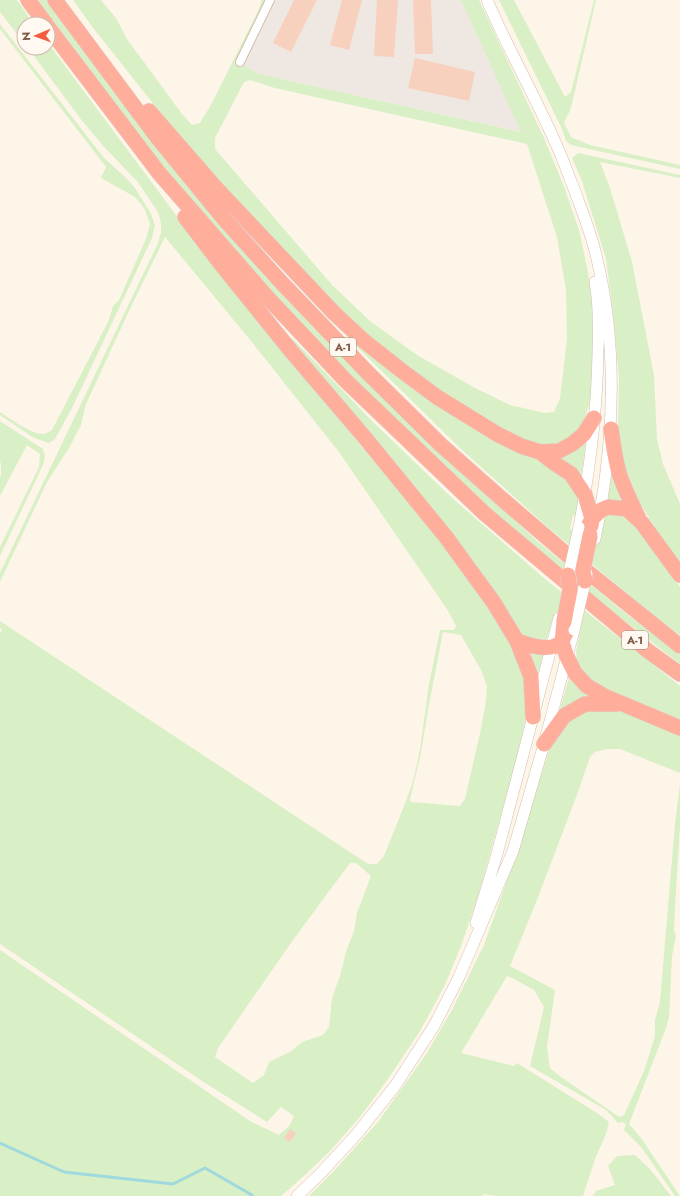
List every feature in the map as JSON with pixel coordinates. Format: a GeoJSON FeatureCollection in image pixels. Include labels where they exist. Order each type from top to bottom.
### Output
{"type":"FeatureCollection","features":[{"type":"Feature","properties":{"kind":"highway"},"geometry":{"type":"LineString","coordinates":[[28,0],[40,16]]}},
{"type":"Feature","properties":{"kind":"highway","name":"A-1"},"geometry":{"type":"LineString","coordinates":[[55,0],[157,137],[224,219],[281,282],[368,373],[441,445],[502,499],[579,565],[680,646]]}},
{"type":"Feature","properties":{"kind":"highway","name":"A-1"},"geometry":{"type":"LineString","coordinates":[[56,38],[159,173],[267,298],[346,381],[485,514],[648,651],[680,674]]}},
{"type":"Feature","properties":{"kind":"highway"},"geometry":{"type":"LineString","coordinates":[[90,47],[150,112],[215,187],[334,313],[364,341],[413,380],[437,397],[497,434],[521,446],[540,452],[559,451],[572,444],[584,434],[594,418]]}},
{"type":"Feature","properties":{"kind":"highway"},"geometry":{"type":"LineString","coordinates":[[159,173],[185,216],[220,264],[446,537],[494,603],[517,641],[531,677],[534,717]]}},
{"type":"Feature","properties":{"kind":"highway"},"geometry":{"type":"LineString","coordinates":[[611,429],[614,452],[620,474],[629,497],[642,523],[680,574]]}},
{"type":"Feature","properties":{"kind":"highway"},"geometry":{"type":"LineString","coordinates":[[540,452],[571,474],[585,495],[590,527],[582,570],[584,583],[578,590],[557,644]]}},
{"type":"Feature","properties":{"kind":"highway"},"geometry":{"type":"LineString","coordinates":[[566,624],[570,590],[569,572],[578,559],[590,527],[608,507],[627,509],[642,523]]}},
{"type":"Feature","properties":{"kind":"highway"},"geometry":{"type":"LineString","coordinates":[[517,641],[539,648],[557,644]]}},
{"type":"Feature","properties":{"kind":"highway"},"geometry":{"type":"LineString","coordinates":[[557,644],[567,657],[575,673],[587,686],[604,696],[680,728]]}},
{"type":"Feature","properties":{"kind":"highway"},"geometry":{"type":"LineString","coordinates":[[544,744],[564,716],[585,704],[624,704]]}},
{"type":"Feature","properties":{"kind":"street"},"geometry":{"type":"LineString","coordinates":[[240,62],[270,0]]}},
{"type":"Feature","properties":{"kind":"street"},"geometry":{"type":"LineString","coordinates":[[487,0],[557,145],[583,212],[596,253],[605,295],[611,368],[611,429],[590,527]]}},
{"type":"Feature","properties":{"kind":"street"},"geometry":{"type":"LineString","coordinates":[[583,212],[597,293],[598,335],[598,373],[585,495]]}},
{"type":"Feature","properties":{"kind":"street"},"geometry":{"type":"LineString","coordinates":[[299,1194],[356,1136],[395,1086],[434,1026],[459,977],[513,851],[567,657],[566,624]]}},
{"type":"Feature","properties":{"kind":"street"},"geometry":{"type":"LineString","coordinates":[[459,977],[497,854],[534,717],[557,644]]}},
{"type":"Feature","properties":{"kind":"shaded area"},"geometry":{"type":"Polygon","coordinates":[[[267,0],[461,0],[522,132],[259,74],[238,62],[267,0]]]}},
{"type":"Feature","properties":{"kind":"green space"},"geometry":{"type":"Polygon","coordinates":[[[0,0],[17,0],[28,16],[16,16],[16,33],[0,12],[0,0]]]}},
{"type":"Feature","properties":{"kind":"green space"},"geometry":{"type":"Polygon","coordinates":[[[38,0],[47,0],[122,102],[419,432],[538,542],[620,609],[680,655],[680,664],[534,548],[472,492],[354,379],[269,289],[188,196],[111,100],[74,50],[56,25],[56,16],[50,16],[38,0]]]}},
{"type":"Feature","properties":{"kind":"green space"},"geometry":{"type":"Polygon","coordinates":[[[73,0],[101,0],[116,18],[127,39],[182,114],[192,125],[200,123],[212,103],[258,11],[262,0],[267,0],[238,62],[259,74],[521,132],[461,0],[479,0],[544,138],[563,184],[579,230],[588,272],[592,306],[593,350],[591,397],[584,421],[576,433],[567,441],[555,446],[542,446],[528,442],[480,417],[421,377],[374,340],[328,298],[247,214],[151,101],[73,0]],[[250,80],[244,82],[215,138],[215,149],[333,286],[370,321],[417,355],[475,388],[510,405],[545,413],[554,412],[560,399],[567,339],[566,290],[557,237],[527,144],[275,88],[250,80]]]}},
{"type":"Feature","properties":{"kind":"green space"},"geometry":{"type":"Polygon","coordinates":[[[499,0],[514,0],[565,97],[571,92],[594,0],[596,0],[571,108],[564,123],[571,137],[590,145],[680,165],[680,169],[571,145],[566,141],[562,129],[499,0]]]}},
{"type":"Feature","properties":{"kind":"green space"},"geometry":{"type":"Polygon","coordinates":[[[0,24],[16,45],[16,50],[0,29],[0,24]]]}},
{"type":"Feature","properties":{"kind":"green space"},"geometry":{"type":"Polygon","coordinates":[[[56,54],[199,246],[261,326],[448,550],[475,587],[509,639],[524,675],[526,717],[518,755],[478,896],[461,946],[444,987],[420,1031],[360,1117],[330,1151],[281,1196],[0,1196],[0,950],[250,1121],[279,1135],[289,1126],[294,1116],[281,1107],[267,1122],[205,1083],[0,944],[0,634],[2,629],[0,628],[0,621],[368,864],[377,864],[384,856],[406,801],[414,778],[420,749],[429,684],[440,630],[454,630],[456,626],[447,609],[339,452],[251,341],[165,237],[86,404],[81,425],[69,448],[47,482],[0,582],[0,573],[158,243],[161,232],[161,223],[158,212],[137,181],[105,148],[83,122],[34,56],[56,56],[56,54]],[[443,632],[420,758],[410,799],[411,802],[460,806],[465,799],[481,729],[487,686],[481,670],[461,635],[443,632]],[[350,863],[293,940],[218,1048],[215,1057],[253,1083],[264,1075],[269,1062],[290,1052],[302,1042],[323,1035],[329,1027],[332,998],[354,931],[357,913],[371,876],[356,863],[350,863]]]}},
{"type":"Feature","properties":{"kind":"green space"},"geometry":{"type":"Polygon","coordinates":[[[21,56],[25,56],[104,158],[135,188],[151,214],[155,225],[152,238],[72,408],[55,439],[49,443],[34,438],[0,415],[0,412],[33,432],[45,434],[52,430],[109,320],[113,306],[119,300],[146,239],[150,224],[144,208],[135,197],[101,178],[106,167],[21,56]]]}},
{"type":"Feature","properties":{"kind":"green space"},"geometry":{"type":"Polygon","coordinates":[[[578,153],[680,175],[680,178],[600,162],[610,188],[632,262],[654,375],[657,439],[663,464],[680,504],[680,567],[640,503],[624,465],[618,427],[619,378],[606,259],[582,181],[572,158],[578,153]]]}},
{"type":"Feature","properties":{"kind":"green space"},"geometry":{"type":"Polygon","coordinates":[[[292,338],[374,423],[451,497],[545,579],[680,686],[680,721],[608,690],[586,675],[577,664],[576,652],[581,626],[555,612],[547,638],[543,641],[523,636],[289,340],[292,338]]]}},
{"type":"Feature","properties":{"kind":"green space"},"geometry":{"type":"Polygon","coordinates":[[[353,339],[573,484],[579,500],[576,516],[573,515],[570,529],[599,544],[604,517],[612,514],[618,514],[633,521],[680,587],[680,635],[659,620],[550,529],[462,450],[351,341],[353,339]]]}},
{"type":"Feature","properties":{"kind":"green space"},"geometry":{"type":"Polygon","coordinates":[[[0,421],[43,449],[45,457],[43,465],[0,556],[0,547],[39,467],[40,454],[27,445],[0,496],[0,421]]]}},
{"type":"Feature","properties":{"kind":"green space"},"geometry":{"type":"Polygon","coordinates":[[[586,442],[581,476],[558,458],[586,442]]]}},
{"type":"Feature","properties":{"kind":"green space"},"geometry":{"type":"Polygon","coordinates":[[[612,468],[624,501],[608,500],[612,468]]]}},
{"type":"Feature","properties":{"kind":"green space"},"geometry":{"type":"Polygon","coordinates":[[[530,654],[543,655],[538,677],[530,654]]]}},
{"type":"Feature","properties":{"kind":"green space"},"geometry":{"type":"Polygon","coordinates":[[[569,678],[591,696],[575,701],[559,712],[569,678]]]}},
{"type":"Feature","properties":{"kind":"green space"},"geometry":{"type":"Polygon","coordinates":[[[603,708],[625,711],[680,733],[680,773],[620,749],[607,749],[595,752],[590,757],[537,900],[510,966],[555,990],[547,1046],[550,1068],[615,1114],[620,1117],[624,1115],[644,1071],[655,1036],[655,1020],[660,1002],[675,824],[680,783],[680,827],[674,930],[676,936],[672,956],[669,1017],[629,1124],[641,1138],[680,1196],[675,1196],[641,1147],[624,1130],[626,1124],[622,1122],[618,1123],[606,1110],[530,1066],[544,1007],[534,990],[507,976],[461,1053],[514,1066],[517,1063],[609,1122],[583,1196],[497,1196],[482,1194],[484,1196],[309,1196],[334,1171],[378,1122],[427,1053],[452,1010],[484,945],[520,844],[553,737],[568,722],[586,711],[603,708]]]}},
{"type":"Feature","properties":{"kind":"green space"},"geometry":{"type":"Polygon","coordinates":[[[635,1155],[650,1169],[671,1196],[593,1196],[596,1191],[615,1185],[608,1166],[617,1156],[635,1155]]]}},
{"type":"Feature","properties":{"kind":"building"},"geometry":{"type":"Polygon","coordinates":[[[294,0],[317,0],[291,52],[273,43],[294,0]]]}},
{"type":"Feature","properties":{"kind":"building"},"geometry":{"type":"Polygon","coordinates":[[[342,0],[362,0],[349,50],[330,45],[342,0]]]}},
{"type":"Feature","properties":{"kind":"building"},"geometry":{"type":"Polygon","coordinates":[[[377,0],[398,0],[394,57],[374,56],[377,0]]]}},
{"type":"Feature","properties":{"kind":"building"},"geometry":{"type":"Polygon","coordinates":[[[413,0],[431,0],[433,54],[415,54],[413,0]]]}},
{"type":"Feature","properties":{"kind":"building"},"geometry":{"type":"Polygon","coordinates":[[[415,58],[475,72],[469,101],[408,88],[415,58]]]}},
{"type":"Feature","properties":{"kind":"building"},"geometry":{"type":"Polygon","coordinates":[[[290,1129],[296,1133],[290,1142],[284,1138],[290,1129]]]}},
{"type":"Feature","properties":{"kind":"waterway"},"geometry":{"type":"LineString","coordinates":[[0,1143],[64,1172],[173,1184],[205,1168],[252,1195]]}}]}
